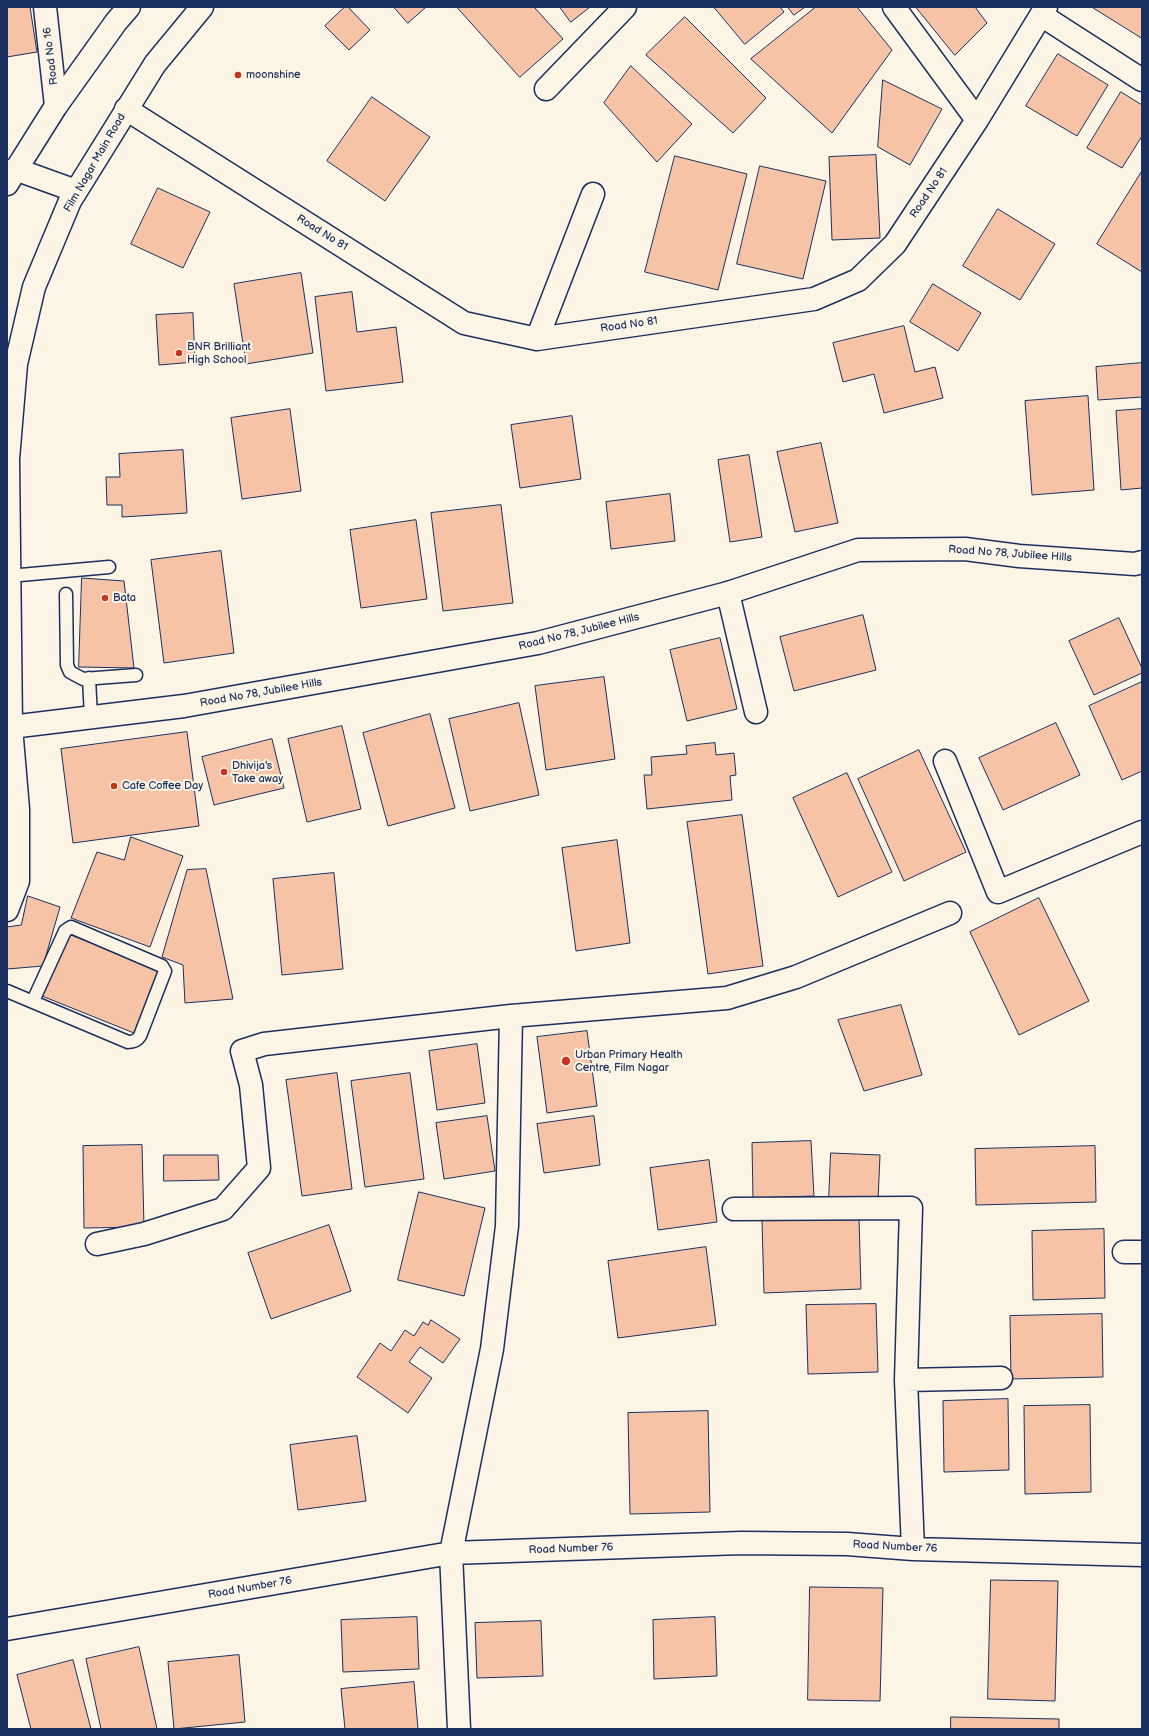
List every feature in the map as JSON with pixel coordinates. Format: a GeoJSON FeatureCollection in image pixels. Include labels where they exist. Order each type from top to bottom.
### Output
{"type":"FeatureCollection","features":[{"type":"Feature","properties":{"kind":"street","name":"Road No 16"},"geometry":{"type":"LineString","coordinates":[[45,7],[56,106]]}},
{"type":"Feature","properties":{"kind":"street"},"geometry":{"type":"LineString","coordinates":[[76,191],[11,177],[56,106],[129,7]]}},
{"type":"Feature","properties":{"kind":"street","name":"Film Nagar Main Road"},"geometry":{"type":"LineString","coordinates":[[7,910],[18,881],[18,808],[11,727],[8,459],[16,364],[34,287],[70,201],[155,64],[202,7]]}},
{"type":"Feature","properties":{"kind":"street"},"geometry":{"type":"LineString","coordinates":[[546,89],[625,7]]}},
{"type":"Feature","properties":{"kind":"street"},"geometry":{"type":"LineString","coordinates":[[894,7],[977,120]]}},
{"type":"Feature","properties":{"kind":"street"},"geometry":{"type":"LineString","coordinates":[[1044,11],[1142,80]]}},
{"type":"Feature","properties":{"kind":"street","name":"Road No 81"},"geometry":{"type":"LineString","coordinates":[[126,109],[464,323],[537,339],[814,299],[858,280],[895,244],[977,120],[1044,11]]}},
{"type":"Feature","properties":{"kind":"street"},"geometry":{"type":"LineString","coordinates":[[537,339],[593,194]]}},
{"type":"Feature","properties":{"kind":"street","name":"Road No 78, Jubilee Hills"},"geometry":{"type":"LineString","coordinates":[[11,727],[184,706],[538,644],[728,593],[858,550],[966,549],[1026,556],[1134,564],[1142,562]]}},
{"type":"Feature","properties":{"kind":"street"},"geometry":{"type":"LineString","coordinates":[[728,593],[756,712]]}},
{"type":"Feature","properties":{"kind":"street"},"geometry":{"type":"LineString","coordinates":[[945,762],[998,892],[1142,832]]}},
{"type":"Feature","properties":{"kind":"street"},"geometry":{"type":"LineString","coordinates":[[97,1244],[144,1234],[223,1210],[259,1168],[251,1085],[242,1051],[264,1044],[510,1016],[727,998],[796,977],[950,913]]}},
{"type":"Feature","properties":{"kind":"street"},"geometry":{"type":"LineString","coordinates":[[459,1729],[451,1553],[492,1349],[507,1226],[510,1016]]}},
{"type":"Feature","properties":{"kind":"street"},"geometry":{"type":"LineString","coordinates":[[734,1209],[911,1208],[906,1380],[913,1549]]}},
{"type":"Feature","properties":{"kind":"street"},"geometry":{"type":"LineString","coordinates":[[906,1380],[1001,1378]]}},
{"type":"Feature","properties":{"kind":"street","name":"Road Number 76"},"geometry":{"type":"LineString","coordinates":[[7,1629],[451,1553],[741,1543],[847,1544],[913,1549],[1142,1555]]}},
{"type":"Feature","properties":{"kind":"lane"},"geometry":{"type":"LineString","coordinates":[[9,576],[109,567]]}},
{"type":"Feature","properties":{"kind":"lane"},"geometry":{"type":"LineString","coordinates":[[66,594],[67,665],[70,672],[84,679],[136,675]]}},
{"type":"Feature","properties":{"kind":"lane"},"geometry":{"type":"LineString","coordinates":[[89,678],[91,717]]}},
{"type":"Feature","properties":{"kind":"lane"},"geometry":{"type":"LineString","coordinates":[[7,991],[32,1002],[128,1042],[132,1042],[138,1040],[140,1036],[165,971],[162,966],[71,927],[65,931],[32,1002]]}},
{"type":"Feature","properties":{"kind":"building"},"geometry":{"type":"Polygon","coordinates":[[[7,7],[30,7],[37,52],[7,57],[7,7]]]}},
{"type":"Feature","properties":{"kind":"building"},"geometry":{"type":"Polygon","coordinates":[[[345,7],[348,7],[370,30],[349,50],[325,26],[345,7]]]}},
{"type":"Feature","properties":{"kind":"building"},"geometry":{"type":"Polygon","coordinates":[[[394,7],[426,7],[408,23],[394,7]]]}},
{"type":"Feature","properties":{"kind":"building"},"geometry":{"type":"Polygon","coordinates":[[[457,7],[534,7],[563,39],[520,77],[457,7]]]}},
{"type":"Feature","properties":{"kind":"building"},"geometry":{"type":"Polygon","coordinates":[[[560,7],[590,7],[571,22],[560,7]]]}},
{"type":"Feature","properties":{"kind":"building"},"geometry":{"type":"Polygon","coordinates":[[[714,7],[780,7],[784,12],[745,44],[714,7]]]}},
{"type":"Feature","properties":{"kind":"building"},"geometry":{"type":"Polygon","coordinates":[[[788,7],[805,7],[794,15],[788,7]]]}},
{"type":"Feature","properties":{"kind":"building"},"geometry":{"type":"Polygon","coordinates":[[[816,7],[857,7],[892,50],[832,133],[751,59],[816,7]]]}},
{"type":"Feature","properties":{"kind":"building"},"geometry":{"type":"Polygon","coordinates":[[[916,7],[975,7],[987,23],[955,55],[916,7]]]}},
{"type":"Feature","properties":{"kind":"building"},"geometry":{"type":"Polygon","coordinates":[[[1092,7],[1142,7],[1142,38],[1092,7]]]}},
{"type":"Feature","properties":{"kind":"building"},"geometry":{"type":"Polygon","coordinates":[[[685,17],[766,98],[733,133],[646,55],[685,17]]]}},
{"type":"Feature","properties":{"kind":"building"},"geometry":{"type":"Polygon","coordinates":[[[1058,54],[1108,85],[1077,136],[1026,106],[1058,54]]]}},
{"type":"Feature","properties":{"kind":"building"},"geometry":{"type":"Polygon","coordinates":[[[631,66],[692,124],[657,162],[604,103],[631,66]]]}},
{"type":"Feature","properties":{"kind":"building"},"geometry":{"type":"Polygon","coordinates":[[[883,80],[942,109],[910,165],[878,147],[883,80]]]}},
{"type":"Feature","properties":{"kind":"building"},"geometry":{"type":"Polygon","coordinates":[[[1121,92],[1142,105],[1142,136],[1122,168],[1087,148],[1121,92]]]}},
{"type":"Feature","properties":{"kind":"building"},"geometry":{"type":"Polygon","coordinates":[[[372,97],[430,137],[385,201],[327,161],[372,97]]]}},
{"type":"Feature","properties":{"kind":"building"},"geometry":{"type":"Polygon","coordinates":[[[876,155],[880,238],[832,240],[829,157],[876,155]]]}},
{"type":"Feature","properties":{"kind":"building"},"geometry":{"type":"Polygon","coordinates":[[[675,156],[747,174],[718,290],[645,272],[675,156]]]}},
{"type":"Feature","properties":{"kind":"building"},"geometry":{"type":"Polygon","coordinates":[[[760,166],[826,181],[803,279],[737,264],[760,166]]]}},
{"type":"Feature","properties":{"kind":"building"},"geometry":{"type":"Polygon","coordinates":[[[1142,171],[1142,272],[1097,244],[1142,171]]]}},
{"type":"Feature","properties":{"kind":"building"},"geometry":{"type":"Polygon","coordinates":[[[158,188],[210,212],[183,268],[131,244],[158,188]]]}},
{"type":"Feature","properties":{"kind":"building"},"geometry":{"type":"Polygon","coordinates":[[[998,209],[1055,244],[1020,300],[963,266],[998,209]]]}},
{"type":"Feature","properties":{"kind":"building"},"geometry":{"type":"Polygon","coordinates":[[[301,273],[313,353],[246,364],[234,284],[301,273]]]}},
{"type":"Feature","properties":{"kind":"building"},"geometry":{"type":"Polygon","coordinates":[[[933,284],[981,313],[958,351],[910,322],[933,284]]]}},
{"type":"Feature","properties":{"kind":"building"},"geometry":{"type":"Polygon","coordinates":[[[352,292],[357,332],[396,327],[403,382],[326,391],[315,297],[352,292]]]}},
{"type":"Feature","properties":{"kind":"building"},"geometry":{"type":"Polygon","coordinates":[[[193,313],[195,362],[159,365],[156,315],[193,313]]]}},
{"type":"Feature","properties":{"kind":"building"},"geometry":{"type":"Polygon","coordinates":[[[904,326],[915,372],[935,367],[943,398],[884,413],[874,374],[843,382],[833,343],[904,326]]]}},
{"type":"Feature","properties":{"kind":"building"},"geometry":{"type":"Polygon","coordinates":[[[1142,363],[1142,397],[1098,400],[1096,367],[1142,363]]]}},
{"type":"Feature","properties":{"kind":"building"},"geometry":{"type":"Polygon","coordinates":[[[1088,396],[1094,490],[1032,495],[1025,401],[1088,396]]]}},
{"type":"Feature","properties":{"kind":"building"},"geometry":{"type":"Polygon","coordinates":[[[290,409],[301,491],[242,499],[231,418],[290,409]]]}},
{"type":"Feature","properties":{"kind":"building"},"geometry":{"type":"Polygon","coordinates":[[[1142,409],[1142,488],[1121,490],[1116,411],[1142,409]]]}},
{"type":"Feature","properties":{"kind":"building"},"geometry":{"type":"Polygon","coordinates":[[[572,416],[581,479],[520,488],[511,425],[572,416]]]}},
{"type":"Feature","properties":{"kind":"building"},"geometry":{"type":"Polygon","coordinates":[[[821,443],[838,523],[795,532],[777,452],[821,443]]]}},
{"type":"Feature","properties":{"kind":"building"},"geometry":{"type":"Polygon","coordinates":[[[183,450],[187,513],[122,517],[122,505],[107,505],[106,477],[120,477],[119,454],[183,450]]]}},
{"type":"Feature","properties":{"kind":"building"},"geometry":{"type":"Polygon","coordinates":[[[749,455],[762,537],[730,542],[718,460],[749,455]]]}},
{"type":"Feature","properties":{"kind":"building"},"geometry":{"type":"Polygon","coordinates":[[[670,494],[675,541],[611,549],[606,502],[670,494]]]}},
{"type":"Feature","properties":{"kind":"building"},"geometry":{"type":"Polygon","coordinates":[[[501,505],[513,603],[443,611],[431,513],[501,505]]]}},
{"type":"Feature","properties":{"kind":"building"},"geometry":{"type":"Polygon","coordinates":[[[416,520],[427,599],[361,608],[350,530],[416,520]]]}},
{"type":"Feature","properties":{"kind":"building"},"geometry":{"type":"Polygon","coordinates":[[[221,551],[234,653],[164,663],[151,560],[221,551]]]}},
{"type":"Feature","properties":{"kind":"building"},"geometry":{"type":"Polygon","coordinates":[[[82,578],[124,581],[134,668],[79,667],[82,578]]]}},
{"type":"Feature","properties":{"kind":"building"},"geometry":{"type":"Polygon","coordinates":[[[863,615],[876,670],[794,691],[780,637],[863,615]]]}},
{"type":"Feature","properties":{"kind":"building"},"geometry":{"type":"Polygon","coordinates":[[[1119,618],[1142,668],[1142,673],[1094,695],[1069,641],[1119,618]]]}},
{"type":"Feature","properties":{"kind":"building"},"geometry":{"type":"Polygon","coordinates":[[[720,638],[737,709],[687,721],[670,650],[720,638]]]}},
{"type":"Feature","properties":{"kind":"building"},"geometry":{"type":"Polygon","coordinates":[[[604,677],[615,759],[546,770],[535,686],[604,677]]]}},
{"type":"Feature","properties":{"kind":"building"},"geometry":{"type":"Polygon","coordinates":[[[1142,682],[1142,771],[1122,780],[1089,706],[1142,682]]]}},
{"type":"Feature","properties":{"kind":"building"},"geometry":{"type":"Polygon","coordinates":[[[519,703],[539,795],[470,811],[449,719],[519,703]]]}},
{"type":"Feature","properties":{"kind":"building"},"geometry":{"type":"Polygon","coordinates":[[[430,714],[455,808],[388,826],[363,733],[430,714]]]}},
{"type":"Feature","properties":{"kind":"building"},"geometry":{"type":"Polygon","coordinates":[[[1056,723],[1080,775],[1003,810],[979,758],[1056,723]]]}},
{"type":"Feature","properties":{"kind":"building"},"geometry":{"type":"Polygon","coordinates":[[[342,726],[361,809],[307,822],[288,739],[342,726]]]}},
{"type":"Feature","properties":{"kind":"building"},"geometry":{"type":"Polygon","coordinates":[[[187,732],[199,826],[73,843],[61,749],[187,732]]]}},
{"type":"Feature","properties":{"kind":"building"},"geometry":{"type":"Polygon","coordinates":[[[272,739],[284,788],[214,805],[202,757],[272,739]]]}},
{"type":"Feature","properties":{"kind":"building"},"geometry":{"type":"Polygon","coordinates":[[[715,743],[716,755],[734,753],[736,775],[730,776],[732,800],[647,809],[644,775],[652,775],[651,757],[687,754],[686,746],[715,743]]]}},
{"type":"Feature","properties":{"kind":"building"},"geometry":{"type":"Polygon","coordinates":[[[919,750],[966,852],[904,881],[858,779],[919,750]]]}},
{"type":"Feature","properties":{"kind":"building"},"geometry":{"type":"Polygon","coordinates":[[[847,773],[892,872],[838,897],[793,798],[847,773]]]}},
{"type":"Feature","properties":{"kind":"building"},"geometry":{"type":"Polygon","coordinates":[[[742,815],[763,966],[708,974],[687,822],[742,815]]]}},
{"type":"Feature","properties":{"kind":"building"},"geometry":{"type":"Polygon","coordinates":[[[131,837],[183,856],[150,947],[71,918],[97,852],[124,860],[131,837]]]}},
{"type":"Feature","properties":{"kind":"building"},"geometry":{"type":"Polygon","coordinates":[[[617,840],[630,943],[576,951],[562,848],[617,840]]]}},
{"type":"Feature","properties":{"kind":"building"},"geometry":{"type":"Polygon","coordinates":[[[206,869],[233,999],[185,1003],[183,965],[162,957],[187,870],[206,869]]]}},
{"type":"Feature","properties":{"kind":"building"},"geometry":{"type":"Polygon","coordinates":[[[334,873],[343,969],[282,975],[273,879],[334,873]]]}},
{"type":"Feature","properties":{"kind":"building"},"geometry":{"type":"Polygon","coordinates":[[[28,896],[60,907],[43,966],[7,969],[7,927],[21,925],[28,896]]]}},
{"type":"Feature","properties":{"kind":"building"},"geometry":{"type":"Polygon","coordinates":[[[1039,898],[1089,1001],[1019,1035],[970,932],[1039,898]]]}},
{"type":"Feature","properties":{"kind":"building"},"geometry":{"type":"Polygon","coordinates":[[[66,933],[160,970],[134,1033],[42,996],[66,933]]]}},
{"type":"Feature","properties":{"kind":"building"},"geometry":{"type":"Polygon","coordinates":[[[901,1005],[922,1075],[864,1091],[838,1020],[901,1005]]]}},
{"type":"Feature","properties":{"kind":"building"},"geometry":{"type":"Polygon","coordinates":[[[587,1031],[597,1106],[547,1113],[537,1037],[587,1031]]]}},
{"type":"Feature","properties":{"kind":"building"},"geometry":{"type":"Polygon","coordinates":[[[477,1044],[485,1103],[437,1110],[429,1051],[477,1044]]]}},
{"type":"Feature","properties":{"kind":"building"},"geometry":{"type":"Polygon","coordinates":[[[337,1073],[352,1189],[302,1196],[286,1080],[337,1073]]]}},
{"type":"Feature","properties":{"kind":"building"},"geometry":{"type":"Polygon","coordinates":[[[410,1073],[424,1179],[365,1187],[351,1081],[410,1073]]]}},
{"type":"Feature","properties":{"kind":"building"},"geometry":{"type":"Polygon","coordinates":[[[487,1116],[495,1171],[444,1179],[436,1123],[487,1116]]]}},
{"type":"Feature","properties":{"kind":"building"},"geometry":{"type":"Polygon","coordinates":[[[594,1116],[600,1165],[544,1173],[537,1124],[594,1116]]]}},
{"type":"Feature","properties":{"kind":"building"},"geometry":{"type":"Polygon","coordinates":[[[811,1141],[814,1196],[753,1198],[752,1143],[811,1141]]]}},
{"type":"Feature","properties":{"kind":"building"},"geometry":{"type":"Polygon","coordinates":[[[142,1145],[144,1227],[84,1228],[83,1146],[142,1145]]]}},
{"type":"Feature","properties":{"kind":"building"},"geometry":{"type":"Polygon","coordinates":[[[1095,1146],[1096,1202],[976,1205],[975,1149],[1095,1146]]]}},
{"type":"Feature","properties":{"kind":"building"},"geometry":{"type":"Polygon","coordinates":[[[831,1153],[880,1155],[878,1201],[829,1200],[831,1153]]]}},
{"type":"Feature","properties":{"kind":"building"},"geometry":{"type":"Polygon","coordinates":[[[164,1155],[218,1155],[219,1180],[164,1181],[164,1155]]]}},
{"type":"Feature","properties":{"kind":"building"},"geometry":{"type":"Polygon","coordinates":[[[709,1160],[717,1222],[658,1230],[650,1168],[709,1160]]]}},
{"type":"Feature","properties":{"kind":"building"},"geometry":{"type":"Polygon","coordinates":[[[419,1192],[485,1208],[464,1296],[398,1280],[419,1192]]]}},
{"type":"Feature","properties":{"kind":"building"},"geometry":{"type":"Polygon","coordinates":[[[859,1218],[861,1289],[764,1293],[762,1221],[859,1218]]]}},
{"type":"Feature","properties":{"kind":"building"},"geometry":{"type":"Polygon","coordinates":[[[329,1225],[351,1291],[271,1319],[248,1253],[329,1225]]]}},
{"type":"Feature","properties":{"kind":"building"},"geometry":{"type":"Polygon","coordinates":[[[1104,1229],[1105,1298],[1033,1300],[1032,1231],[1104,1229]]]}},
{"type":"Feature","properties":{"kind":"building"},"geometry":{"type":"Polygon","coordinates":[[[706,1247],[716,1325],[618,1338],[608,1261],[706,1247]]]}},
{"type":"Feature","properties":{"kind":"building"},"geometry":{"type":"Polygon","coordinates":[[[876,1304],[878,1372],[808,1374],[806,1305],[876,1304]]]}},
{"type":"Feature","properties":{"kind":"building"},"geometry":{"type":"Polygon","coordinates":[[[1102,1314],[1103,1377],[1011,1379],[1010,1316],[1102,1314]]]}},
{"type":"Feature","properties":{"kind":"building"},"geometry":{"type":"Polygon","coordinates":[[[431,1320],[460,1339],[443,1363],[420,1347],[409,1362],[432,1378],[408,1413],[357,1377],[380,1343],[391,1351],[405,1330],[414,1336],[423,1322],[428,1325],[431,1320]]]}},
{"type":"Feature","properties":{"kind":"building"},"geometry":{"type":"Polygon","coordinates":[[[1008,1399],[1009,1470],[944,1472],[943,1401],[1008,1399]]]}},
{"type":"Feature","properties":{"kind":"building"},"geometry":{"type":"Polygon","coordinates":[[[1090,1405],[1091,1492],[1025,1494],[1024,1406],[1090,1405]]]}},
{"type":"Feature","properties":{"kind":"building"},"geometry":{"type":"Polygon","coordinates":[[[708,1411],[710,1512],[630,1514],[628,1413],[708,1411]]]}},
{"type":"Feature","properties":{"kind":"building"},"geometry":{"type":"Polygon","coordinates":[[[357,1436],[366,1501],[298,1510],[290,1445],[357,1436]]]}},
{"type":"Feature","properties":{"kind":"building"},"geometry":{"type":"Polygon","coordinates":[[[991,1580],[1058,1581],[1055,1701],[988,1699],[991,1580]]]}},
{"type":"Feature","properties":{"kind":"building"},"geometry":{"type":"Polygon","coordinates":[[[810,1587],[883,1588],[880,1701],[808,1700],[810,1587]]]}},
{"type":"Feature","properties":{"kind":"building"},"geometry":{"type":"Polygon","coordinates":[[[417,1617],[419,1669],[343,1672],[341,1620],[417,1617]]]}},
{"type":"Feature","properties":{"kind":"building"},"geometry":{"type":"Polygon","coordinates":[[[715,1617],[717,1676],[654,1679],[653,1620],[715,1617]]]}},
{"type":"Feature","properties":{"kind":"building"},"geometry":{"type":"Polygon","coordinates":[[[541,1621],[543,1676],[477,1678],[475,1623],[541,1621]]]}},
{"type":"Feature","properties":{"kind":"building"},"geometry":{"type":"Polygon","coordinates":[[[139,1647],[157,1729],[101,1729],[86,1659],[139,1647]]]}},
{"type":"Feature","properties":{"kind":"building"},"geometry":{"type":"Polygon","coordinates":[[[239,1655],[245,1722],[174,1729],[168,1662],[239,1655]]]}},
{"type":"Feature","properties":{"kind":"building"},"geometry":{"type":"Polygon","coordinates":[[[73,1660],[91,1729],[31,1729],[17,1675],[73,1660]]]}},
{"type":"Feature","properties":{"kind":"building"},"geometry":{"type":"Polygon","coordinates":[[[414,1682],[418,1729],[345,1729],[341,1689],[414,1682]]]}},
{"type":"Feature","properties":{"kind":"building"},"geometry":{"type":"Polygon","coordinates":[[[951,1717],[1059,1719],[1059,1729],[951,1729],[951,1717]]]}},
{"type":"Feature","properties":{"kind":"place","name":"moonshine"},"geometry":{"type":"Point","coordinates":[238,75]}},
{"type":"Feature","properties":{"kind":"place","name":"BNR Brilliant High School"},"geometry":{"type":"Point","coordinates":[179,353]}},
{"type":"Feature","properties":{"kind":"place","name":"Bata"},"geometry":{"type":"Point","coordinates":[105,598]}},
{"type":"Feature","properties":{"kind":"place","name":"Dhivija's Take away"},"geometry":{"type":"Point","coordinates":[224,772]}},
{"type":"Feature","properties":{"kind":"place","name":"Cafe Coffee Day"},"geometry":{"type":"Point","coordinates":[114,786]}},
{"type":"Feature","properties":{"kind":"place","name":"Urban Primary Health Centre, Film Nagar"},"geometry":{"type":"Point","coordinates":[566,1061]}}]}
